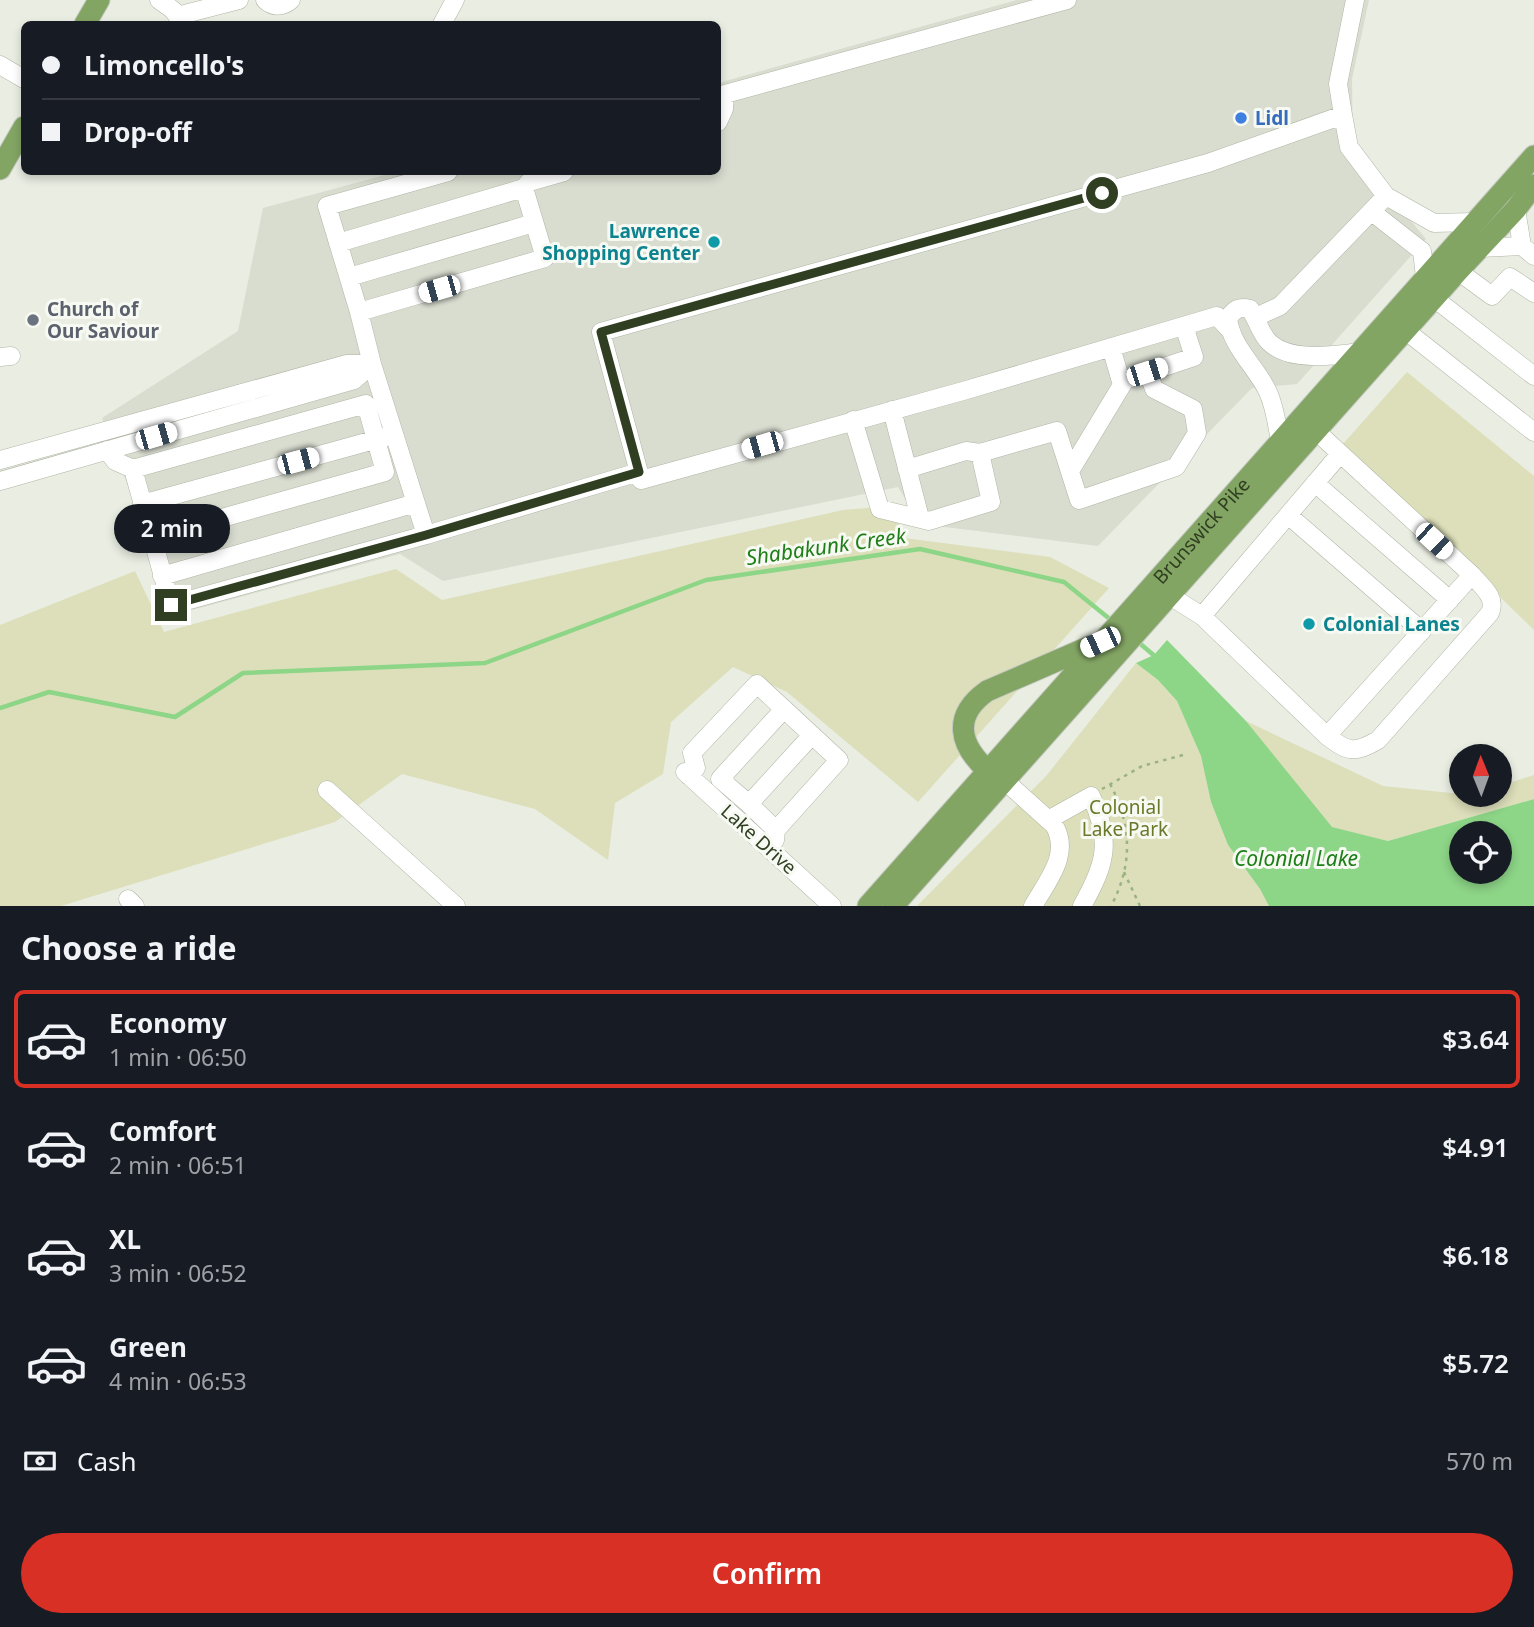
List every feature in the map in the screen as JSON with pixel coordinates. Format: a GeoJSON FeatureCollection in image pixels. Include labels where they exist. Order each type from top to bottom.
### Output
{"type":"FeatureCollection","features":[{"type":"Feature","properties":{"kind":"main road"},"geometry":{"type":"LineString","coordinates":[[87,21],[99,0]]}},
{"type":"Feature","properties":{"kind":"main road"},"geometry":{"type":"LineString","coordinates":[[0,169],[21,132]]}},
{"type":"Feature","properties":{"kind":"main road","name":"Brunswick Pike"},"geometry":{"type":"LineString","coordinates":[[1154,603],[1280,441],[1534,156]]}},
{"type":"Feature","properties":{"kind":"main road","name":"Brunswick Pike"},"geometry":{"type":"LineString","coordinates":[[893,906],[997,776],[1111,641],[1154,603],[1316,431],[1534,186]]}},
{"type":"Feature","properties":{"kind":"main road"},"geometry":{"type":"LineString","coordinates":[[997,776],[973,757],[966,745],[964,721],[976,699],[987,691],[1111,641]]}},
{"type":"Feature","properties":{"kind":"main road","name":"Brunswick Pike"},"geometry":{"type":"LineString","coordinates":[[868,906],[997,776]]}},
{"type":"Feature","properties":{"kind":"street"},"geometry":{"type":"LineString","coordinates":[[159,0],[180,20],[239,0]]}},
{"type":"Feature","properties":{"kind":"street"},"geometry":{"type":"LineString","coordinates":[[265,0],[274,6],[291,0]]}},
{"type":"Feature","properties":{"kind":"street"},"geometry":{"type":"LineString","coordinates":[[444,21],[455,0]]}},
{"type":"Feature","properties":{"kind":"street"},"geometry":{"type":"LineString","coordinates":[[721,116],[724,109],[721,95],[1067,0]]}},
{"type":"Feature","properties":{"kind":"street"},"geometry":{"type":"LineString","coordinates":[[1355,0],[1338,84],[1349,147],[1387,196],[1434,223],[1473,222]]}},
{"type":"Feature","properties":{"kind":"street"},"geometry":{"type":"LineString","coordinates":[[0,65],[21,77]]}},
{"type":"Feature","properties":{"kind":"street"},"geometry":{"type":"LineString","coordinates":[[1231,331],[1217,316],[641,480],[601,332],[1208,163],[1343,115]]}},
{"type":"Feature","properties":{"kind":"street"},"geometry":{"type":"LineString","coordinates":[[426,535],[372,364],[327,206],[436,175]]}},
{"type":"Feature","properties":{"kind":"street"},"geometry":{"type":"LineString","coordinates":[[338,243],[524,188],[528,182],[553,175]]}},
{"type":"Feature","properties":{"kind":"street"},"geometry":{"type":"LineString","coordinates":[[359,312],[545,258],[524,188]]}},
{"type":"Feature","properties":{"kind":"street"},"geometry":{"type":"LineString","coordinates":[[1256,317],[1280,306],[1387,196]]}},
{"type":"Feature","properties":{"kind":"street"},"geometry":{"type":"LineString","coordinates":[[1480,248],[1528,251],[1516,209]]}},
{"type":"Feature","properties":{"kind":"street"},"geometry":{"type":"LineString","coordinates":[[1372,212],[1422,251],[1425,277]]}},
{"type":"Feature","properties":{"kind":"street"},"geometry":{"type":"LineString","coordinates":[[349,277],[534,223]]}},
{"type":"Feature","properties":{"kind":"street"},"geometry":{"type":"LineString","coordinates":[[1458,271],[1492,296],[1510,277],[1534,293]]}},
{"type":"Feature","properties":{"kind":"street"},"geometry":{"type":"LineString","coordinates":[[1434,298],[1534,376]]}},
{"type":"Feature","properties":{"kind":"street"},"geometry":{"type":"LineString","coordinates":[[1280,441],[1275,412],[1268,393],[1238,347],[1231,331],[1228,318],[1234,310],[1242,307],[1250,309],[1266,340],[1280,350],[1293,354],[1333,356],[1359,352]]}},
{"type":"Feature","properties":{"kind":"street"},"geometry":{"type":"LineString","coordinates":[[1070,471],[1125,380],[1194,357],[1184,326]]}},
{"type":"Feature","properties":{"kind":"street"},"geometry":{"type":"LineString","coordinates":[[1405,330],[1534,432]]}},
{"type":"Feature","properties":{"kind":"street"},"geometry":{"type":"LineString","coordinates":[[1111,347],[1122,385]]}},
{"type":"Feature","properties":{"kind":"street"},"geometry":{"type":"LineString","coordinates":[[0,460],[347,364],[372,364]]}},
{"type":"Feature","properties":{"kind":"street"},"geometry":{"type":"LineString","coordinates":[[0,481],[354,380],[372,364]]}},
{"type":"Feature","properties":{"kind":"street"},"geometry":{"type":"LineString","coordinates":[[907,469],[966,451],[980,453],[1057,431],[1079,500],[1176,467],[1197,433],[1193,409],[1154,389],[1147,372]]}},
{"type":"Feature","properties":{"kind":"street"},"geometry":{"type":"LineString","coordinates":[[107,450],[115,461],[133,469],[366,404],[385,471],[151,538]]}},
{"type":"Feature","properties":{"kind":"street"},"geometry":{"type":"LineString","coordinates":[[891,410],[920,519]]}},
{"type":"Feature","properties":{"kind":"street"},"geometry":{"type":"LineString","coordinates":[[853,420],[880,509],[929,520],[990,502],[980,453]]}},
{"type":"Feature","properties":{"kind":"street"},"geometry":{"type":"LineString","coordinates":[[1154,603],[1202,616],[1327,736],[1344,749],[1364,748],[1378,740],[1490,613],[1493,607],[1492,598],[1472,575],[1316,431]]}},
{"type":"Feature","properties":{"kind":"street"},"geometry":{"type":"LineString","coordinates":[[142,504],[394,435]]}},
{"type":"Feature","properties":{"kind":"street"},"geometry":{"type":"LineString","coordinates":[[1202,616],[1340,454]]}},
{"type":"Feature","properties":{"kind":"street"},"geometry":{"type":"LineString","coordinates":[[133,469],[171,605],[426,535],[639,472]]}},
{"type":"Feature","properties":{"kind":"street"},"geometry":{"type":"LineString","coordinates":[[1315,483],[1450,600]]}},
{"type":"Feature","properties":{"kind":"street"},"geometry":{"type":"LineString","coordinates":[[162,576],[416,503]]}},
{"type":"Feature","properties":{"kind":"street"},"geometry":{"type":"LineString","coordinates":[[1288,515],[1422,631]]}},
{"type":"Feature","properties":{"kind":"street"},"geometry":{"type":"LineString","coordinates":[[1327,736],[1472,575]]}},
{"type":"Feature","properties":{"kind":"street"},"geometry":{"type":"LineString","coordinates":[[768,847],[775,840],[776,830],[839,760],[757,684],[692,753],[776,830]]}},
{"type":"Feature","properties":{"kind":"street"},"geometry":{"type":"LineString","coordinates":[[720,779],[784,709]]}},
{"type":"Feature","properties":{"kind":"street"},"geometry":{"type":"LineString","coordinates":[[749,804],[812,735]]}},
{"type":"Feature","properties":{"kind":"street","name":"Lake Drive"},"geometry":{"type":"LineString","coordinates":[[692,753],[696,768],[687,774],[832,906]]}},
{"type":"Feature","properties":{"kind":"street"},"geometry":{"type":"LineString","coordinates":[[997,776],[1048,820],[1059,834],[1062,844],[1061,855],[1033,906]]}},
{"type":"Feature","properties":{"kind":"street"},"geometry":{"type":"LineString","coordinates":[[327,790],[456,906]]}},
{"type":"Feature","properties":{"kind":"street"},"geometry":{"type":"LineString","coordinates":[[1048,820],[1091,796],[1101,817],[1105,849],[1099,873],[1082,906]]}},
{"type":"Feature","properties":{"kind":"path"},"geometry":{"type":"LineString","coordinates":[[1091,796],[1142,766],[1182,755]]}},
{"type":"Feature","properties":{"kind":"path"},"geometry":{"type":"LineString","coordinates":[[1110,784],[1122,809],[1128,838],[1125,873],[1111,906]]}},
{"type":"Feature","properties":{"kind":"path"},"geometry":{"type":"LineString","coordinates":[[1125,873],[1140,906]]}},
{"type":"Feature","properties":{"kind":"shaded area","name":"Lawrence Shopping Center"},"geometry":{"type":"Polygon","coordinates":[[[1017,0],[1369,0],[1352,79],[1353,151],[1426,239],[1297,384],[1252,388],[1098,546],[920,524],[898,487],[443,581],[400,554],[177,614],[102,418],[238,331],[263,208],[385,175],[721,175],[721,82],[1017,0]]]}},
{"type":"Feature","properties":{"kind":"green space"},"geometry":{"type":"Polygon","coordinates":[[[1407,372],[1534,476],[1534,630],[1343,444],[1407,372]]]}},
{"type":"Feature","properties":{"kind":"green space"},"geometry":{"type":"Polygon","coordinates":[[[892,506],[904,538],[1050,557],[1109,588],[918,802],[787,692],[733,667],[671,722],[663,774],[615,803],[608,860],[535,809],[402,774],[335,822],[61,906],[0,906],[0,625],[135,571],[164,632],[396,569],[442,600],[843,510],[892,506]]]}},
{"type":"Feature","properties":{"kind":"green space","name":"Colonial Lake Park"},"geometry":{"type":"Polygon","coordinates":[[[1136,663],[1158,680],[1177,701],[1201,755],[1211,802],[1228,845],[1269,906],[917,906],[1047,775],[1136,663]]]}},
{"type":"Feature","properties":{"kind":"green space"},"geometry":{"type":"Polygon","coordinates":[[[1246,721],[1383,786],[1449,793],[1449,807],[1506,807],[1449,821],[1449,823],[1388,841],[1331,827],[1246,721]]]}},
{"type":"Feature","properties":{"kind":"green space"},"geometry":{"type":"Polygon","coordinates":[[[1534,775],[1534,799],[1512,805],[1512,782],[1534,775]]]}},
{"type":"Feature","properties":{"kind":"water","name":"Colonial Lake"},"geometry":{"type":"Polygon","coordinates":[[[1167,640],[1246,721],[1332,827],[1388,841],[1449,823],[1449,884],[1512,884],[1512,821],[1458,821],[1534,799],[1534,906],[1269,906],[1228,845],[1211,802],[1201,756],[1177,701],[1158,680],[1136,663],[1154,655],[1167,640]]]}},
{"type":"Feature","properties":{"kind":"waterway","name":"Shabakunk Creek"},"geometry":{"type":"LineString","coordinates":[[0,708],[49,692],[175,717],[243,673],[485,663],[706,580],[920,549],[1064,582],[1111,620]]}},
{"type":"Feature","properties":{"kind":"waterway","name":"Shabakunk Creek"},"geometry":{"type":"LineString","coordinates":[[1137,641],[1157,658]]}},
{"type":"Feature","properties":{"kind":"place","name":"Lidl"},"geometry":{"type":"Point","coordinates":[1241,118]}},
{"type":"Feature","properties":{"kind":"place","name":"Lawrence Shopping Center"},"geometry":{"type":"Point","coordinates":[714,242]}},
{"type":"Feature","properties":{"kind":"place","name":"Church of Our Saviour"},"geometry":{"type":"Point","coordinates":[33,320]}},
{"type":"Feature","properties":{"kind":"place","name":"Colonial Lanes"},"geometry":{"type":"Point","coordinates":[1309,624]}},
{"type":"Feature","properties":{"kind":"route"},"geometry":{"type":"LineString","coordinates":[[171,605],[426,535],[639,472],[601,332],[1102,193]]}}]}
